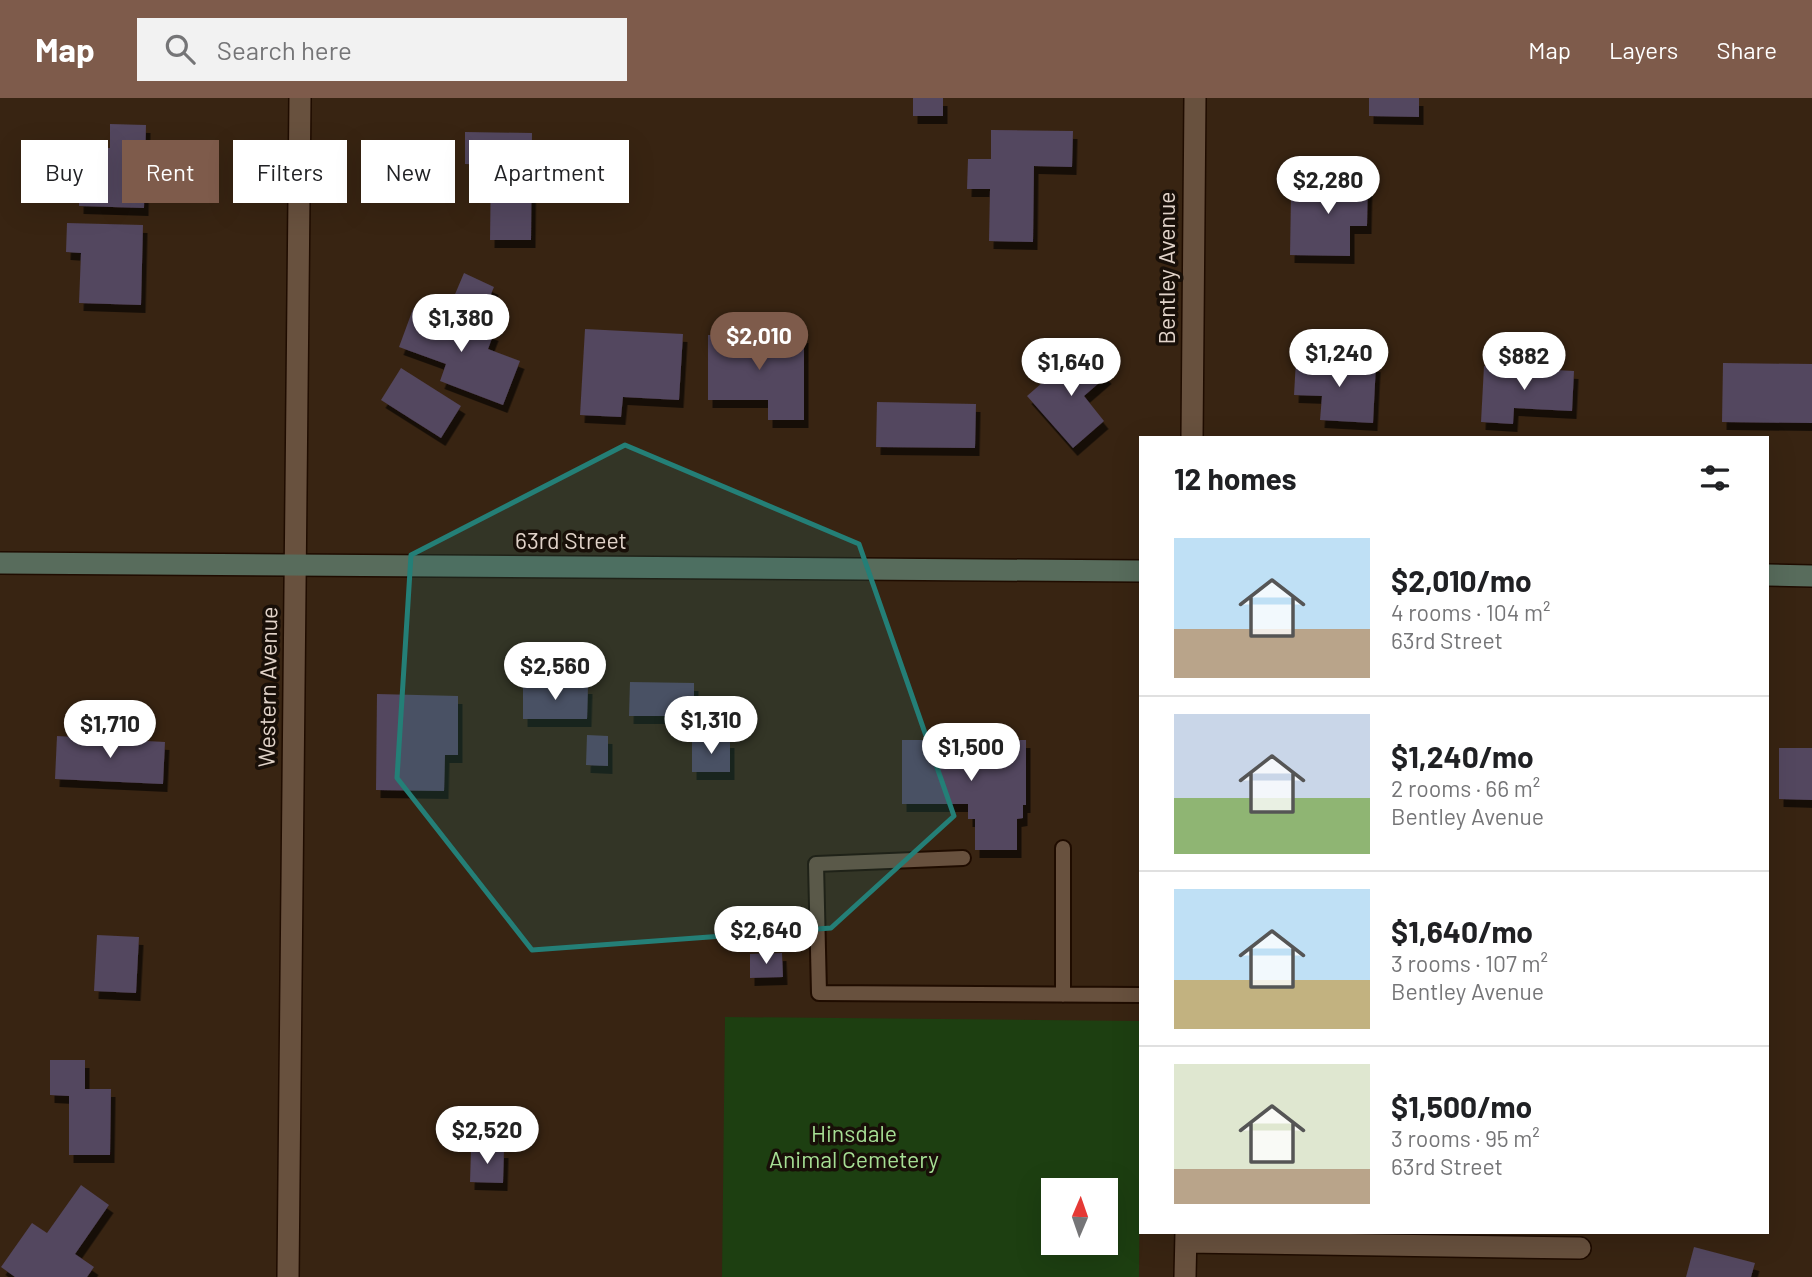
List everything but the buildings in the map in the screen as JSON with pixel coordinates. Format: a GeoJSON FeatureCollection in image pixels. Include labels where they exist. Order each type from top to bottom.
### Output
{"type":"FeatureCollection","features":[{"type":"Feature","properties":{"kind":"main road","name":"63rd Street"},"geometry":{"type":"LineString","coordinates":[[0,564],[1139,571]]}},
{"type":"Feature","properties":{"kind":"main road"},"geometry":{"type":"LineString","coordinates":[[1769,575],[1812,576]]}},
{"type":"Feature","properties":{"kind":"street","name":"Western Avenue"},"geometry":{"type":"LineString","coordinates":[[288,1277],[300,98]]}},
{"type":"Feature","properties":{"kind":"street","name":"Bentley Avenue"},"geometry":{"type":"LineString","coordinates":[[1192,436],[1195,98]]}},
{"type":"Feature","properties":{"kind":"street"},"geometry":{"type":"LineString","coordinates":[[1185,1277],[1186,1237],[1580,1248]]}},
{"type":"Feature","properties":{"kind":"lane"},"geometry":{"type":"LineString","coordinates":[[1063,848],[1063,995]]}},
{"type":"Feature","properties":{"kind":"lane"},"geometry":{"type":"LineString","coordinates":[[963,858],[816,864],[819,993],[1139,995]]}},
{"type":"Feature","properties":{"kind":"highlighted area"},"geometry":{"type":"Polygon","coordinates":[[[625,445],[859,544],[954,816],[831,928],[532,950],[397,778],[411,555],[625,445]]]}},
{"type":"Feature","properties":{"kind":"green space","name":"Hinsdale Animal Cemetery"},"geometry":{"type":"Polygon","coordinates":[[[725,1017],[1139,1021],[1139,1277],[722,1277],[725,1017]]]}}]}
